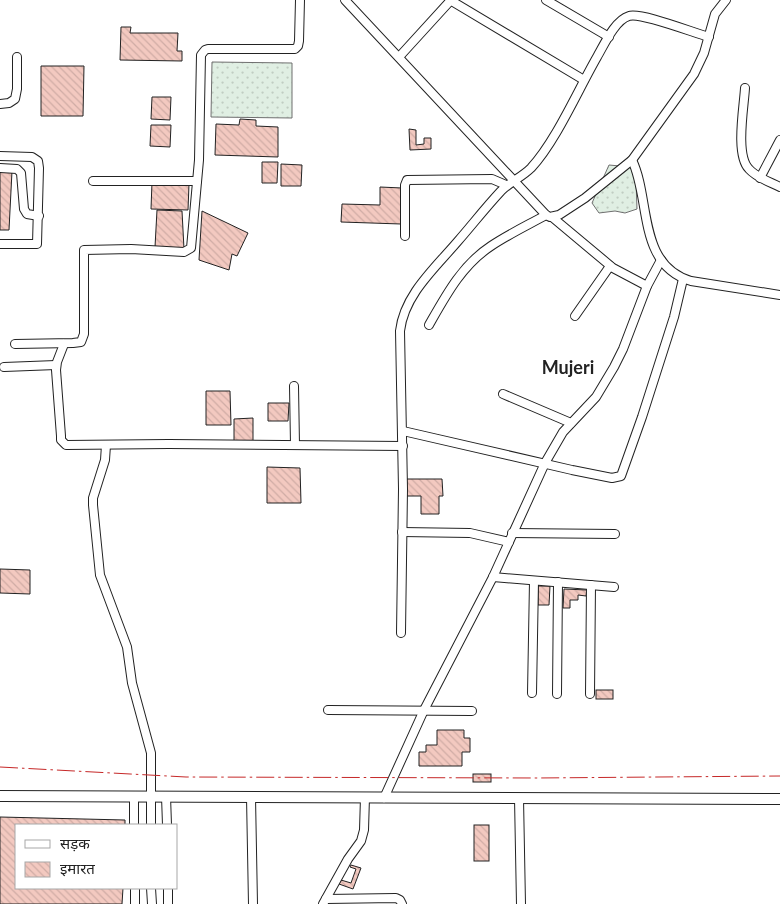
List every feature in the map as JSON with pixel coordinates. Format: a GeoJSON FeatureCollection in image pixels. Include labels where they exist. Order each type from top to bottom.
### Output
{"type":"FeatureCollection","features":[{"type":"Feature","properties":{"kind":"street"},"geometry":{"type":"LineString","coordinates":[[15,344],[64,344],[81,342],[84,338],[84,250],[131,249],[184,252],[189,250],[192,243],[197,181],[201,55],[204,50],[208,49],[295,49],[298,46],[299,40],[300,0]]}},
{"type":"Feature","properties":{"kind":"street"},"geometry":{"type":"LineString","coordinates":[[345,0],[399,57],[510,183],[610,266],[647,286]]}},
{"type":"Feature","properties":{"kind":"street"},"geometry":{"type":"LineString","coordinates":[[399,57],[450,0],[584,80]]}},
{"type":"Feature","properties":{"kind":"street"},"geometry":{"type":"LineString","coordinates":[[546,0],[609,37]]}},
{"type":"Feature","properties":{"kind":"street"},"geometry":{"type":"LineString","coordinates":[[429,325],[451,287],[470,264],[491,246],[549,216],[570,209],[632,160],[694,74],[704,53],[716,14],[726,0]]}},
{"type":"Feature","properties":{"kind":"street"},"geometry":{"type":"LineString","coordinates":[[401,633],[403,431],[400,338],[402,316],[421,284],[510,183],[526,172],[540,156],[609,37],[621,20],[635,15],[709,37]]}},
{"type":"Feature","properties":{"kind":"street"},"geometry":{"type":"LineString","coordinates":[[0,104],[9,103],[15,99],[17,89],[17,57]]}},
{"type":"Feature","properties":{"kind":"street"},"geometry":{"type":"LineString","coordinates":[[745,88],[742,157],[749,169],[760,178],[780,187]]}},
{"type":"Feature","properties":{"kind":"street"},"geometry":{"type":"LineString","coordinates":[[760,178],[780,140]]}},
{"type":"Feature","properties":{"kind":"street"},"geometry":{"type":"LineString","coordinates":[[0,156],[27,156],[38,161],[39,216],[37,244],[0,244]]}},
{"type":"Feature","properties":{"kind":"street"},"geometry":{"type":"LineString","coordinates":[[632,160],[638,176],[646,222],[661,260],[673,273],[683,279],[780,295]]}},
{"type":"Feature","properties":{"kind":"street"},"geometry":{"type":"LineString","coordinates":[[0,168],[17,169],[21,173],[24,209],[27,214],[39,216]]}},
{"type":"Feature","properties":{"kind":"street"},"geometry":{"type":"LineString","coordinates":[[405,236],[405,185],[407,180],[492,178],[510,183]]}},
{"type":"Feature","properties":{"kind":"street"},"geometry":{"type":"LineString","coordinates":[[93,182],[197,181]]}},
{"type":"Feature","properties":{"kind":"street"},"geometry":{"type":"LineString","coordinates":[[384,798],[424,710],[493,577],[545,463],[560,436],[596,397],[614,367],[627,340],[647,286],[661,260]]}},
{"type":"Feature","properties":{"kind":"street"},"geometry":{"type":"LineString","coordinates":[[575,316],[610,266]]}},
{"type":"Feature","properties":{"kind":"street"},"geometry":{"type":"LineString","coordinates":[[403,431],[572,470],[612,478],[621,476],[642,418],[674,317],[683,279]]}},
{"type":"Feature","properties":{"kind":"street"},"geometry":{"type":"LineString","coordinates":[[64,344],[56,365],[61,440],[69,446],[169,444],[403,446]]}},
{"type":"Feature","properties":{"kind":"street"},"geometry":{"type":"LineString","coordinates":[[4,367],[56,365]]}},
{"type":"Feature","properties":{"kind":"street"},"geometry":{"type":"LineString","coordinates":[[294,386],[295,445]]}},
{"type":"Feature","properties":{"kind":"street"},"geometry":{"type":"LineString","coordinates":[[503,394],[571,423]]}},
{"type":"Feature","properties":{"kind":"street"},"geometry":{"type":"LineString","coordinates":[[106,445],[105,460],[93,498],[99,567],[103,585],[127,647],[132,683],[151,752],[151,824]]}},
{"type":"Feature","properties":{"kind":"street"},"geometry":{"type":"LineString","coordinates":[[402,532],[470,533],[509,542]]}},
{"type":"Feature","properties":{"kind":"street"},"geometry":{"type":"LineString","coordinates":[[512,533],[615,534]]}},
{"type":"Feature","properties":{"kind":"street"},"geometry":{"type":"LineString","coordinates":[[493,577],[614,587]]}},
{"type":"Feature","properties":{"kind":"street"},"geometry":{"type":"LineString","coordinates":[[532,692],[534,581]]}},
{"type":"Feature","properties":{"kind":"street"},"geometry":{"type":"LineString","coordinates":[[557,694],[558,582]]}},
{"type":"Feature","properties":{"kind":"street"},"geometry":{"type":"LineString","coordinates":[[590,694],[591,585]]}},
{"type":"Feature","properties":{"kind":"street"},"geometry":{"type":"LineString","coordinates":[[328,710],[472,711]]}},
{"type":"Feature","properties":{"kind":"street"},"geometry":{"type":"LineString","coordinates":[[0,796],[780,799]]}},
{"type":"Feature","properties":{"kind":"street"},"geometry":{"type":"LineString","coordinates":[[134,796],[134,824]]}},
{"type":"Feature","properties":{"kind":"street"},"geometry":{"type":"LineString","coordinates":[[166,796],[167,824]]}},
{"type":"Feature","properties":{"kind":"street"},"geometry":{"type":"LineString","coordinates":[[251,797],[253,904]]}},
{"type":"Feature","properties":{"kind":"street"},"geometry":{"type":"LineString","coordinates":[[324,902],[361,841],[364,830],[365,797]]}},
{"type":"Feature","properties":{"kind":"street"},"geometry":{"type":"LineString","coordinates":[[519,798],[521,904]]}},
{"type":"Feature","properties":{"kind":"street"},"geometry":{"type":"LineString","coordinates":[[135,889],[135,904]]}},
{"type":"Feature","properties":{"kind":"street"},"geometry":{"type":"LineString","coordinates":[[151,889],[152,904]]}},
{"type":"Feature","properties":{"kind":"street"},"geometry":{"type":"LineString","coordinates":[[168,889],[168,904]]}},
{"type":"Feature","properties":{"kind":"street"},"geometry":{"type":"LineString","coordinates":[[324,902],[396,898],[402,904]]}},
{"type":"Feature","properties":{"kind":"green space"},"geometry":{"type":"Polygon","coordinates":[[[212,62],[292,63],[292,118],[211,117],[212,62]]]}},
{"type":"Feature","properties":{"kind":"green space"},"geometry":{"type":"Polygon","coordinates":[[[629,163],[636,181],[637,209],[625,213],[615,211],[599,213],[592,203],[609,165],[620,166],[629,163]]]}},
{"type":"Feature","properties":{"kind":"building"},"geometry":{"type":"Polygon","coordinates":[[[121,27],[131,27],[130,33],[178,33],[177,51],[182,51],[182,61],[120,60],[121,27]]]}},
{"type":"Feature","properties":{"kind":"building"},"geometry":{"type":"Polygon","coordinates":[[[41,66],[84,66],[83,116],[41,116],[41,66]]]}},
{"type":"Feature","properties":{"kind":"building"},"geometry":{"type":"Polygon","coordinates":[[[152,97],[171,97],[170,120],[151,119],[152,97]]]}},
{"type":"Feature","properties":{"kind":"building"},"geometry":{"type":"Polygon","coordinates":[[[240,119],[256,120],[256,126],[278,127],[278,157],[215,155],[216,124],[239,125],[240,119]]]}},
{"type":"Feature","properties":{"kind":"building"},"geometry":{"type":"Polygon","coordinates":[[[151,125],[171,125],[170,147],[150,146],[151,125]]]}},
{"type":"Feature","properties":{"kind":"building"},"geometry":{"type":"Polygon","coordinates":[[[409,129],[416,130],[416,145],[424,144],[424,138],[431,138],[431,149],[410,150],[409,129]]]}},
{"type":"Feature","properties":{"kind":"building"},"geometry":{"type":"Polygon","coordinates":[[[262,162],[278,162],[277,183],[262,183],[262,162]]]}},
{"type":"Feature","properties":{"kind":"building"},"geometry":{"type":"Polygon","coordinates":[[[281,164],[302,165],[301,186],[281,186],[281,164]]]}},
{"type":"Feature","properties":{"kind":"building"},"geometry":{"type":"Polygon","coordinates":[[[0,171],[12,171],[9,230],[0,230],[0,171]]]}},
{"type":"Feature","properties":{"kind":"building"},"geometry":{"type":"Polygon","coordinates":[[[152,182],[189,184],[188,210],[151,209],[152,182]]]}},
{"type":"Feature","properties":{"kind":"building"},"geometry":{"type":"Polygon","coordinates":[[[380,187],[402,188],[401,224],[341,222],[342,204],[380,205],[380,187]]]}},
{"type":"Feature","properties":{"kind":"building"},"geometry":{"type":"Polygon","coordinates":[[[157,210],[182,211],[184,249],[155,247],[157,210]]]}},
{"type":"Feature","properties":{"kind":"building"},"geometry":{"type":"Polygon","coordinates":[[[202,211],[248,233],[237,256],[232,254],[229,270],[199,260],[202,211]]]}},
{"type":"Feature","properties":{"kind":"building"},"geometry":{"type":"Polygon","coordinates":[[[206,391],[230,391],[231,425],[206,425],[206,391]]]}},
{"type":"Feature","properties":{"kind":"building"},"geometry":{"type":"Polygon","coordinates":[[[268,403],[289,403],[288,421],[268,421],[268,403]]]}},
{"type":"Feature","properties":{"kind":"building"},"geometry":{"type":"Polygon","coordinates":[[[253,418],[253,441],[234,442],[234,419],[253,418]]]}},
{"type":"Feature","properties":{"kind":"building"},"geometry":{"type":"Polygon","coordinates":[[[267,467],[300,468],[301,503],[267,503],[267,467]]]}},
{"type":"Feature","properties":{"kind":"building"},"geometry":{"type":"Polygon","coordinates":[[[406,479],[442,479],[443,496],[439,496],[439,514],[421,514],[421,496],[406,496],[406,479]]]}},
{"type":"Feature","properties":{"kind":"building"},"geometry":{"type":"Polygon","coordinates":[[[0,569],[30,570],[30,594],[0,593],[0,569]]]}},
{"type":"Feature","properties":{"kind":"building"},"geometry":{"type":"Polygon","coordinates":[[[538,586],[550,586],[549,605],[538,605],[538,586]]]}},
{"type":"Feature","properties":{"kind":"building"},"geometry":{"type":"Polygon","coordinates":[[[564,589],[587,590],[586,596],[578,595],[578,600],[570,600],[570,608],[563,608],[564,589]]]}},
{"type":"Feature","properties":{"kind":"building"},"geometry":{"type":"Polygon","coordinates":[[[596,690],[613,690],[613,699],[596,699],[596,690]]]}},
{"type":"Feature","properties":{"kind":"building"},"geometry":{"type":"Polygon","coordinates":[[[437,730],[464,730],[464,738],[470,738],[470,752],[462,752],[462,766],[419,766],[419,752],[426,752],[426,745],[437,745],[437,730]]]}},
{"type":"Feature","properties":{"kind":"building"},"geometry":{"type":"Polygon","coordinates":[[[473,774],[491,774],[491,782],[473,782],[473,774]]]}},
{"type":"Feature","properties":{"kind":"building"},"geometry":{"type":"Polygon","coordinates":[[[0,817],[125,820],[125,824],[15,824],[15,889],[123,889],[122,904],[0,904],[0,817]]]}},
{"type":"Feature","properties":{"kind":"building"},"geometry":{"type":"Polygon","coordinates":[[[474,825],[489,825],[489,861],[474,861],[474,825]]]}},
{"type":"Feature","properties":{"kind":"building"},"geometry":{"type":"Polygon","coordinates":[[[351,865],[361,868],[353,889],[339,884],[341,880],[351,883],[356,869],[350,867],[351,865]]]}},
{"type":"Feature","properties":{"kind":"power"},"geometry":{"type":"LineString","coordinates":[[0,767],[186,777],[537,778],[780,776]]}},
{"type":"Feature","properties":{"kind":"district","name":"Mujeri"},"geometry":{"type":"Point","coordinates":[568,367]}}]}
